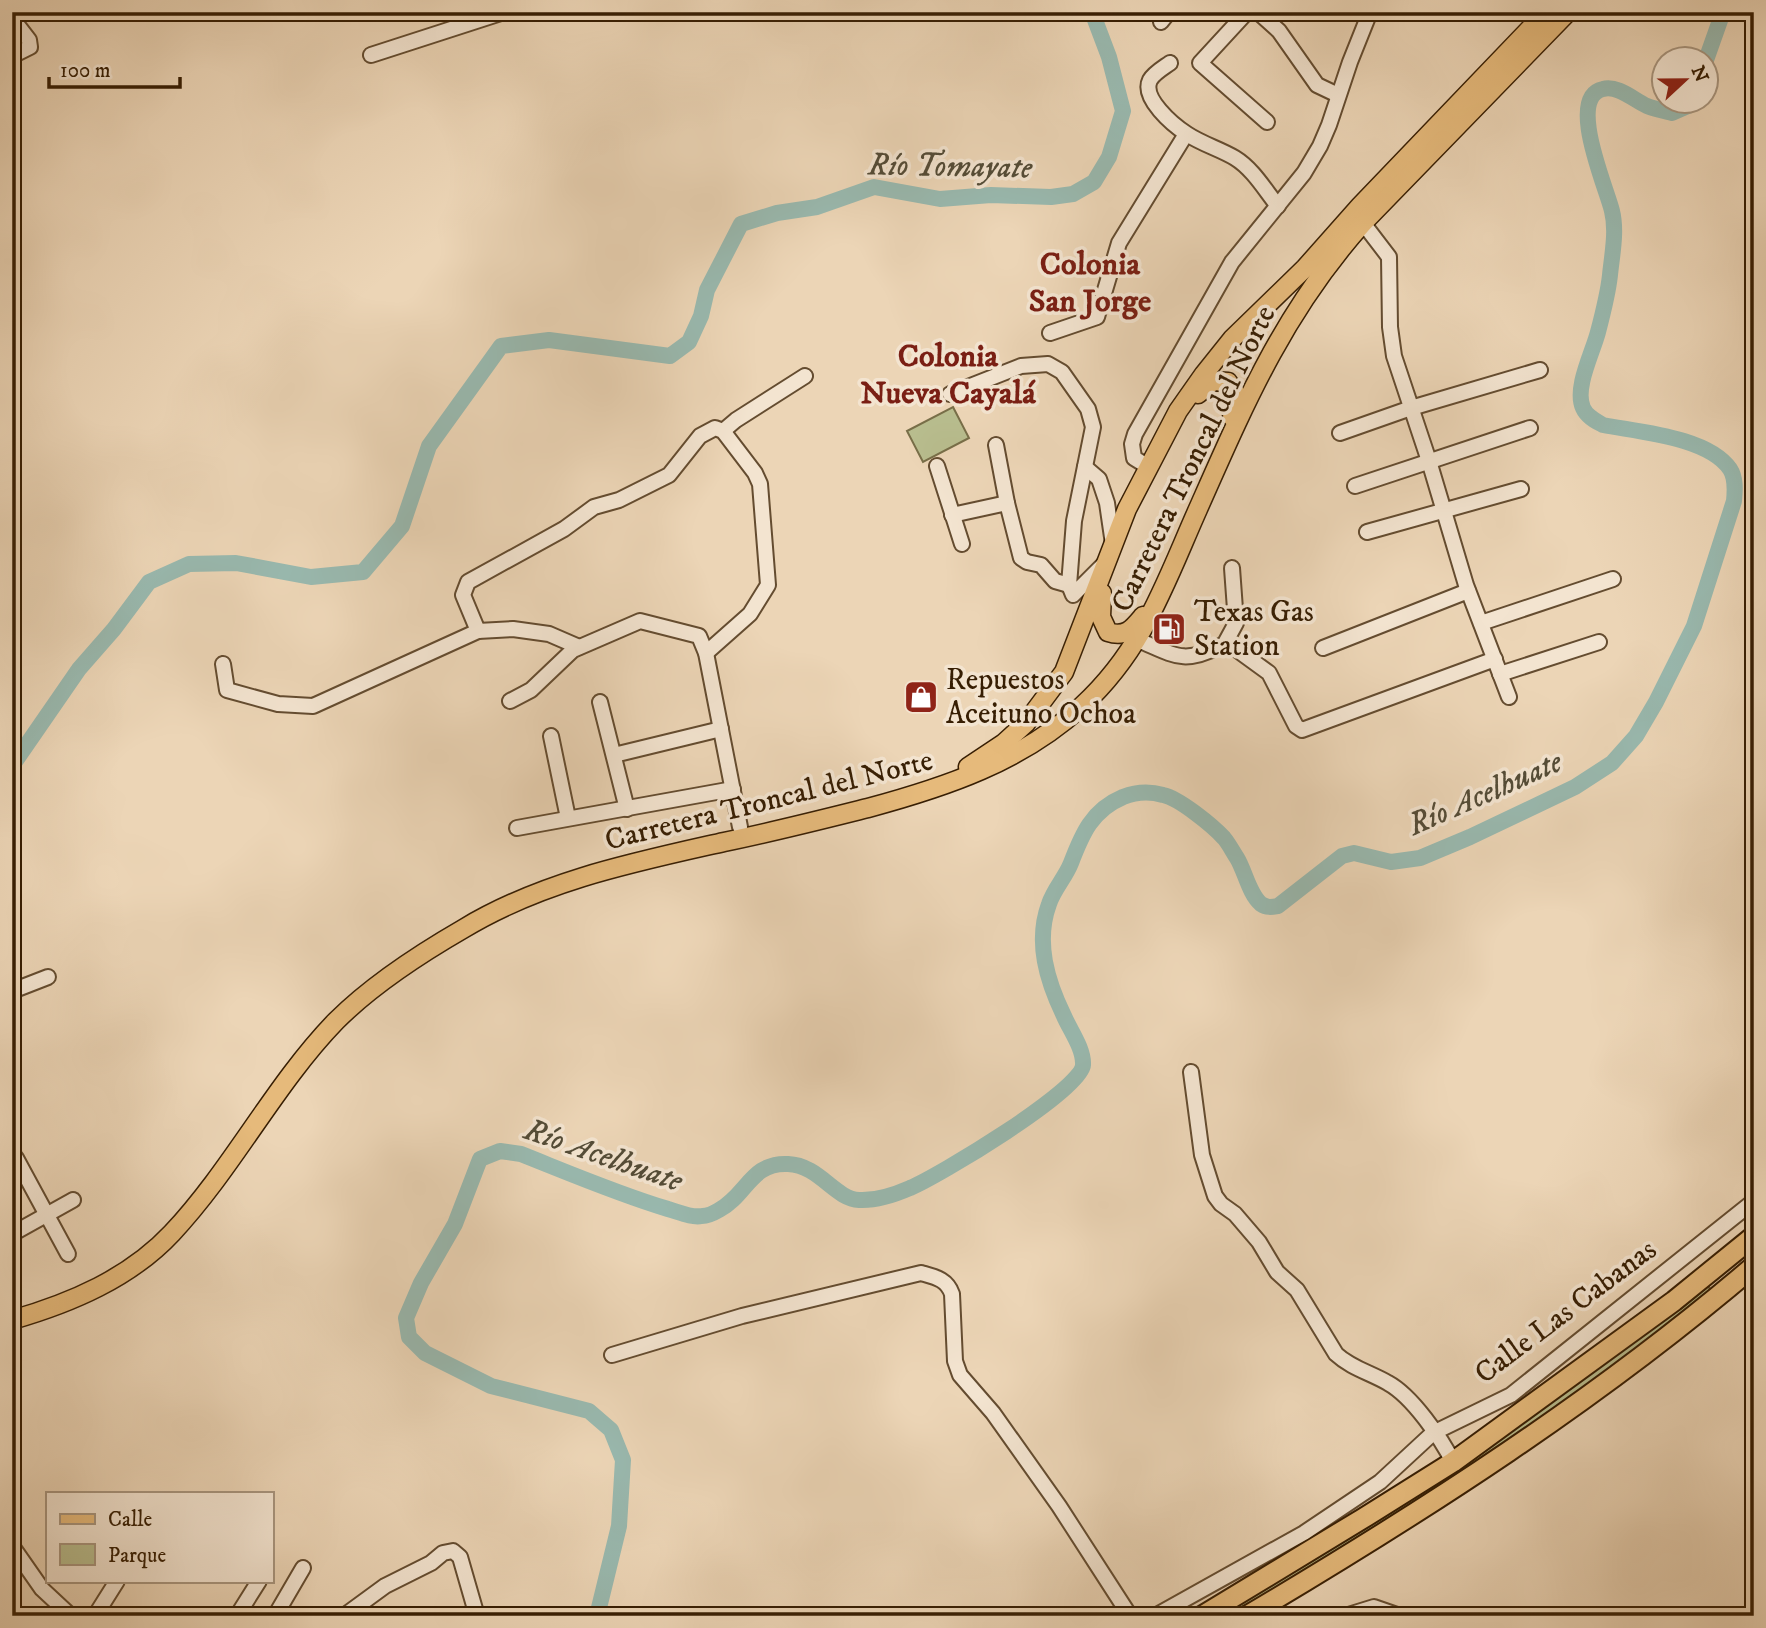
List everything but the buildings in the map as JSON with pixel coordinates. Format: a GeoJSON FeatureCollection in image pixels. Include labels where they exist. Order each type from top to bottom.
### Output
{"type":"FeatureCollection","features":[{"type":"Feature","properties":{"kind":"highway"},"geometry":{"type":"LineString","coordinates":[[1202,1616],[1453,1462],[1597,1359],[1754,1236]]}},
{"type":"Feature","properties":{"kind":"highway"},"geometry":{"type":"LineString","coordinates":[[1728,1258],[1725,1269],[1729,1277],[1748,1271]]}},
{"type":"Feature","properties":{"kind":"highway"},"geometry":{"type":"LineString","coordinates":[[1247,1616],[1394,1528],[1479,1472],[1623,1369],[1748,1271]]}},
{"type":"Feature","properties":{"kind":"highway"},"geometry":{"type":"LineString","coordinates":[[1701,1280],[1709,1278],[1716,1281],[1718,1295]]}},
{"type":"Feature","properties":{"kind":"main road","name":"Carretera Troncal del Norte"},"geometry":{"type":"LineString","coordinates":[[12,1312],[90,1279],[149,1238],[184,1201],[315,1027],[373,975],[421,941],[487,904],[558,875],[740,827],[936,781],[979,761],[1026,723],[1058,683],[1073,654],[1131,501],[1178,411],[1232,339],[1305,268],[1360,206],[1546,12]]}},
{"type":"Feature","properties":{"kind":"main road","name":"Carretera Troncal del Norte"},"geometry":{"type":"LineString","coordinates":[[12,1320],[90,1292],[156,1248],[172,1234],[300,1065],[338,1020],[389,977],[465,927],[562,883],[927,792],[1015,755],[1051,733],[1100,689],[1138,640],[1161,595],[1253,386],[1284,328],[1334,256],[1568,12]]}},
{"type":"Feature","properties":{"kind":"main road"},"geometry":{"type":"LineString","coordinates":[[1178,411],[1213,381],[1224,380],[1231,385],[1236,400],[1222,454]]}},
{"type":"Feature","properties":{"kind":"main road"},"geometry":{"type":"LineString","coordinates":[[1108,560],[1101,617],[1105,628],[1113,634],[1121,635],[1131,630],[1161,595]]}},
{"type":"Feature","properties":{"kind":"street"},"geometry":{"type":"LineString","coordinates":[[372,55],[504,12]]}},
{"type":"Feature","properties":{"kind":"street"},"geometry":{"type":"LineString","coordinates":[[1247,12],[1200,63],[1267,122]]}},
{"type":"Feature","properties":{"kind":"street"},"geometry":{"type":"LineString","coordinates":[[1258,12],[1279,31],[1317,85],[1339,95]]}},
{"type":"Feature","properties":{"kind":"street"},"geometry":{"type":"LineString","coordinates":[[1147,466],[1134,458],[1132,444],[1135,434],[1232,262],[1304,173],[1320,146],[1370,12]]}},
{"type":"Feature","properties":{"kind":"street"},"geometry":{"type":"LineString","coordinates":[[12,18],[29,40],[30,47],[12,55]]}},
{"type":"Feature","properties":{"kind":"street"},"geometry":{"type":"LineString","coordinates":[[1170,63],[1149,82],[1148,91],[1157,107],[1186,134],[1237,159],[1253,174],[1278,206]]}},
{"type":"Feature","properties":{"kind":"street"},"geometry":{"type":"LineString","coordinates":[[1050,333],[1097,317],[1119,243],[1186,134]]}},
{"type":"Feature","properties":{"kind":"street"},"geometry":{"type":"LineString","coordinates":[[1363,223],[1389,257],[1390,327],[1394,356],[1468,591],[1509,697]]}},
{"type":"Feature","properties":{"kind":"street"},"geometry":{"type":"LineString","coordinates":[[950,394],[1021,366],[1037,363],[1056,367],[1062,372],[1092,417],[1093,427],[1084,467],[1074,521],[1069,585],[1073,595],[1108,560],[1107,503],[1099,479],[1084,467]]}},
{"type":"Feature","properties":{"kind":"street"},"geometry":{"type":"LineString","coordinates":[[1340,433],[1411,408],[1540,370]]}},
{"type":"Feature","properties":{"kind":"street"},"geometry":{"type":"LineString","coordinates":[[723,431],[806,376]]}},
{"type":"Feature","properties":{"kind":"street"},"geometry":{"type":"LineString","coordinates":[[478,631],[463,595],[468,582],[564,529],[594,507],[619,500],[669,475],[700,436],[715,428],[723,431],[760,484],[768,585],[750,614],[706,653]]}},
{"type":"Feature","properties":{"kind":"street"},"geometry":{"type":"LineString","coordinates":[[1354,485],[1530,428]]}},
{"type":"Feature","properties":{"kind":"street"},"geometry":{"type":"LineString","coordinates":[[996,445],[1021,558],[1041,565],[1055,580],[1069,585]]}},
{"type":"Feature","properties":{"kind":"street"},"geometry":{"type":"LineString","coordinates":[[937,466],[962,544]]}},
{"type":"Feature","properties":{"kind":"street"},"geometry":{"type":"LineString","coordinates":[[1367,532],[1521,489]]}},
{"type":"Feature","properties":{"kind":"street"},"geometry":{"type":"LineString","coordinates":[[1107,503],[1116,509],[1131,501]]}},
{"type":"Feature","properties":{"kind":"street"},"geometry":{"type":"LineString","coordinates":[[952,515],[1007,503]]}},
{"type":"Feature","properties":{"kind":"street"},"geometry":{"type":"LineString","coordinates":[[1224,645],[1236,623],[1232,568]]}},
{"type":"Feature","properties":{"kind":"street"},"geometry":{"type":"LineString","coordinates":[[1481,623],[1613,579]]}},
{"type":"Feature","properties":{"kind":"street"},"geometry":{"type":"LineString","coordinates":[[1323,648],[1468,591]]}},
{"type":"Feature","properties":{"kind":"street"},"geometry":{"type":"LineString","coordinates":[[510,701],[531,690],[573,650],[640,621],[699,636],[706,653],[740,827]]}},
{"type":"Feature","properties":{"kind":"street"},"geometry":{"type":"LineString","coordinates":[[223,664],[227,690],[278,704],[313,706],[478,631],[513,629],[549,634],[579,647]]}},
{"type":"Feature","properties":{"kind":"street"},"geometry":{"type":"LineString","coordinates":[[1138,640],[1178,657],[1193,657],[1224,645],[1236,649],[1269,673],[1293,722],[1302,730],[1495,659]]}},
{"type":"Feature","properties":{"kind":"street"},"geometry":{"type":"LineString","coordinates":[[1500,674],[1599,642]]}},
{"type":"Feature","properties":{"kind":"street"},"geometry":{"type":"LineString","coordinates":[[600,702],[627,809]]}},
{"type":"Feature","properties":{"kind":"street"},"geometry":{"type":"LineString","coordinates":[[614,755],[721,729]]}},
{"type":"Feature","properties":{"kind":"street"},"geometry":{"type":"LineString","coordinates":[[551,736],[568,818]]}},
{"type":"Feature","properties":{"kind":"street"},"geometry":{"type":"LineString","coordinates":[[517,828],[733,789]]}},
{"type":"Feature","properties":{"kind":"street"},"geometry":{"type":"LineString","coordinates":[[12,991],[48,977]]}},
{"type":"Feature","properties":{"kind":"street"},"geometry":{"type":"LineString","coordinates":[[1191,1072],[1202,1155],[1215,1196],[1221,1205],[1235,1214],[1259,1242],[1276,1272],[1297,1290],[1336,1354],[1344,1361],[1391,1384],[1407,1396],[1453,1462]]}},
{"type":"Feature","properties":{"kind":"street"},"geometry":{"type":"LineString","coordinates":[[16,1158],[68,1254]]}},
{"type":"Feature","properties":{"kind":"street"},"geometry":{"type":"LineString","coordinates":[[12,1234],[73,1200]]}},
{"type":"Feature","properties":{"kind":"street","name":"Calle Las Cabanas"},"geometry":{"type":"LineString","coordinates":[[1155,1616],[1304,1533],[1380,1482],[1433,1433],[1511,1395],[1754,1201]]}},
{"type":"Feature","properties":{"kind":"street"},"geometry":{"type":"LineString","coordinates":[[612,1355],[743,1316],[921,1273],[938,1278],[948,1284],[952,1294],[955,1361],[960,1375],[993,1413],[1059,1506],[1130,1616]]}},
{"type":"Feature","properties":{"kind":"street"},"geometry":{"type":"LineString","coordinates":[[12,1546],[42,1589],[71,1616]]}},
{"type":"Feature","properties":{"kind":"street"},"geometry":{"type":"LineString","coordinates":[[344,1616],[385,1586],[431,1563],[443,1553],[453,1551],[460,1557],[477,1616]]}},
{"type":"Feature","properties":{"kind":"street"},"geometry":{"type":"LineString","coordinates":[[275,1616],[303,1568]]}},
{"type":"Feature","properties":{"kind":"street"},"geometry":{"type":"LineString","coordinates":[[95,1616],[116,1582]]}},
{"type":"Feature","properties":{"kind":"street"},"geometry":{"type":"LineString","coordinates":[[237,1616],[258,1582]]}},
{"type":"Feature","properties":{"kind":"street"},"geometry":{"type":"LineString","coordinates":[[1345,1616],[1374,1607],[1400,1616]]}},
{"type":"Feature","properties":{"kind":"green space"},"geometry":{"type":"Polygon","coordinates":[[[953,407],[969,438],[923,462],[907,431],[953,407]]]}},
{"type":"Feature","properties":{"kind":"green space"},"geometry":{"type":"Polygon","coordinates":[[[1708,1285],[1711,1292],[1591,1386],[1349,1549],[1234,1616],[1210,1616],[1708,1285]]]}},
{"type":"Feature","properties":{"kind":"waterway","name":"Río Tomayate"},"geometry":{"type":"LineString","coordinates":[[12,766],[79,669],[114,629],[149,582],[189,564],[236,563],[311,577],[363,572],[402,526],[429,446],[501,346],[549,340],[670,356],[689,342],[701,316],[707,290],[741,224],[777,213],[817,207],[874,187],[940,199],[991,195],[1051,197],[1073,194],[1094,182],[1109,157],[1123,111],[1109,57],[1092,12]]}},
{"type":"Feature","properties":{"kind":"waterway","name":"Río Acelhuate"},"geometry":{"type":"LineString","coordinates":[[1711,46],[1723,12]]}},
{"type":"Feature","properties":{"kind":"waterway","name":"Río Acelhuate"},"geometry":{"type":"LineString","coordinates":[[597,1616],[619,1526],[623,1460],[611,1430],[589,1411],[491,1386],[425,1353],[409,1337],[406,1318],[421,1283],[455,1224],[480,1159],[500,1151],[521,1154],[631,1197],[694,1216],[719,1210],[757,1174],[776,1165],[788,1164],[809,1170],[850,1198],[872,1200],[898,1193],[948,1168],[1035,1112],[1076,1077],[1083,1065],[1079,1046],[1048,975],[1043,933],[1051,899],[1069,868],[1084,833],[1096,816],[1112,802],[1128,795],[1148,793],[1170,797],[1186,807],[1224,838],[1240,863],[1257,900],[1267,907],[1272,907],[1278,906],[1342,856],[1354,853],[1391,862],[1420,858],[1575,787],[1612,763],[1636,736],[1694,626],[1734,501],[1735,485],[1730,469],[1720,458],[1706,450],[1672,438],[1603,425],[1589,416],[1581,400],[1582,380],[1605,304],[1614,235],[1612,211],[1592,145],[1588,108],[1593,96],[1609,88],[1650,107]]}},
{"type":"Feature","properties":{"kind":"place","name":"Texas Gas Station"},"geometry":{"type":"Point","coordinates":[1169,629]}},
{"type":"Feature","properties":{"kind":"place","name":"Repuestos Aceituno Ochoa"},"geometry":{"type":"Point","coordinates":[921,697]}},
{"type":"Feature","properties":{"kind":"district","name":"Colonia San Jorge"},"geometry":{"type":"Point","coordinates":[1090,284]}},
{"type":"Feature","properties":{"kind":"district","name":"Colonia Nueva Cayalá"},"geometry":{"type":"Point","coordinates":[948,376]}}]}
